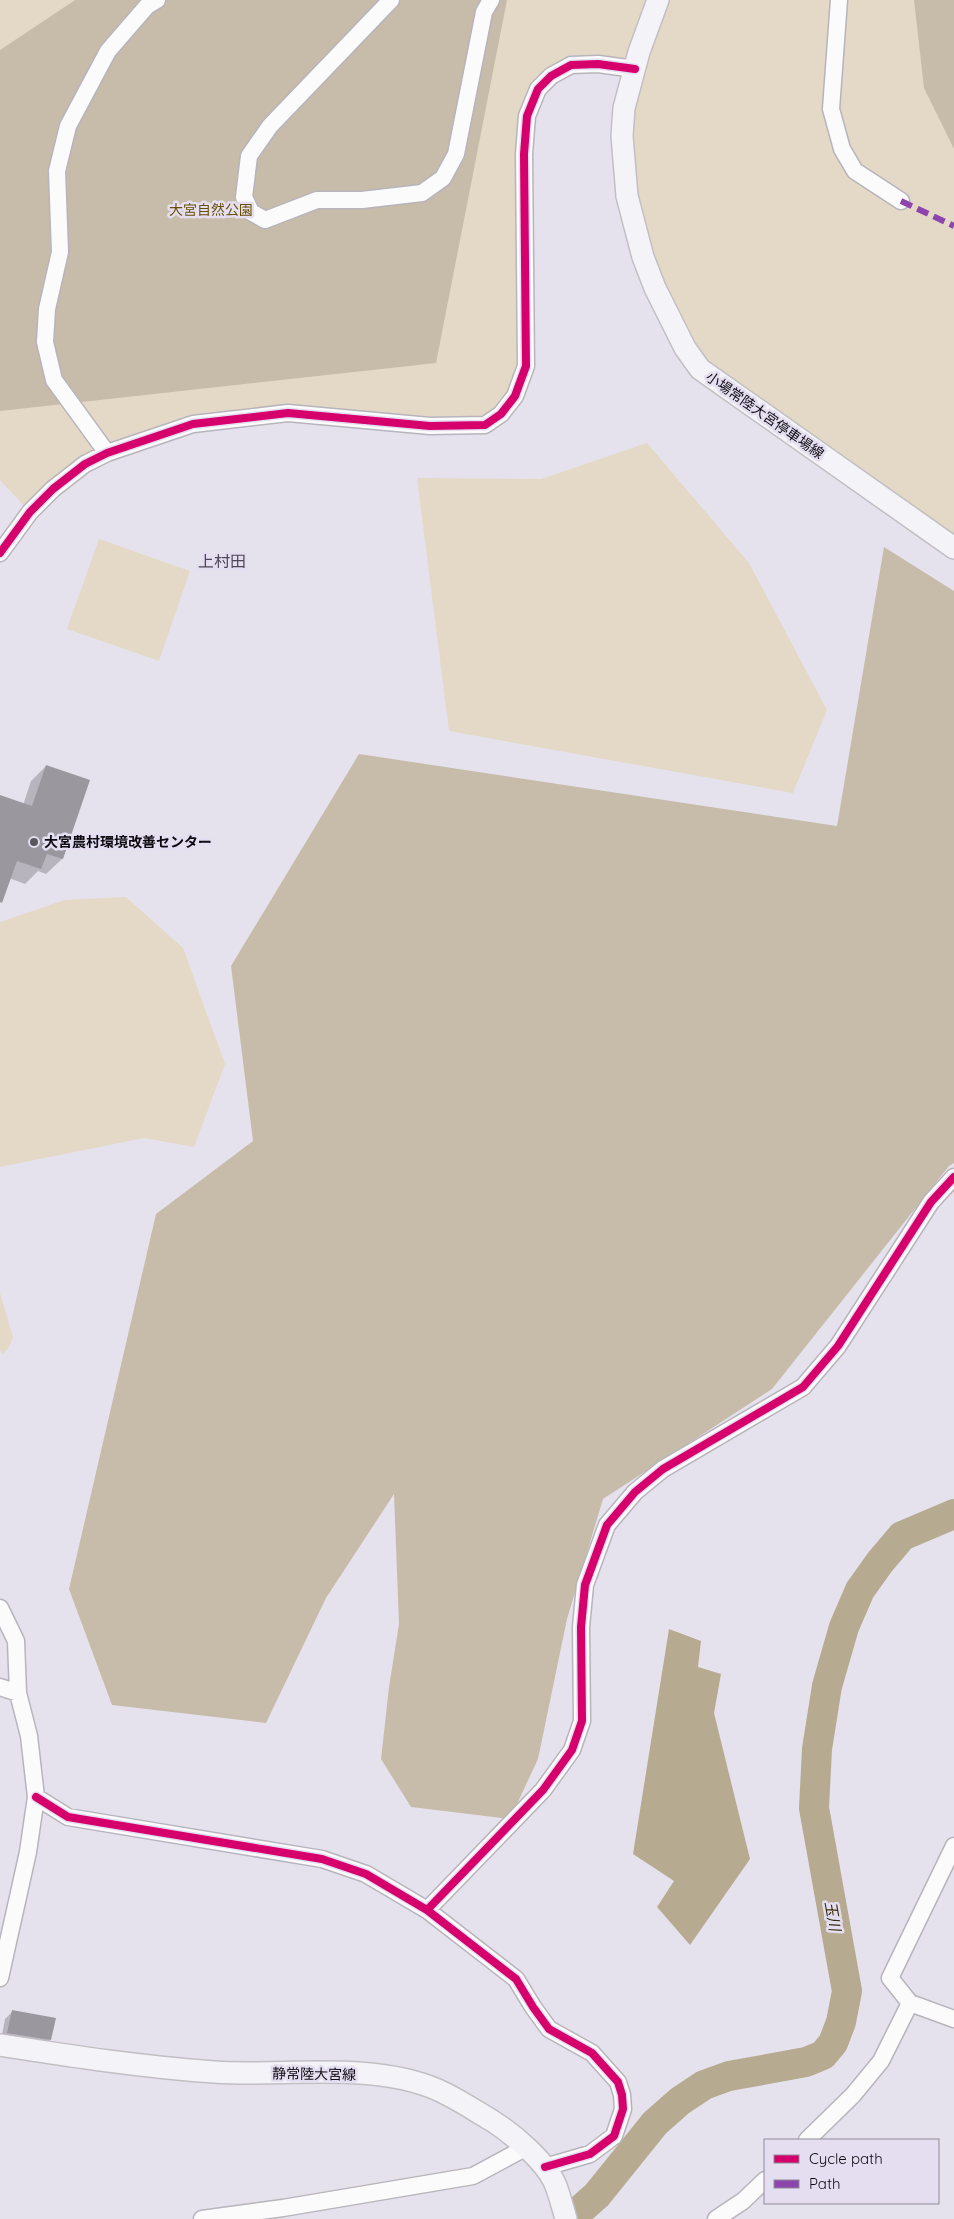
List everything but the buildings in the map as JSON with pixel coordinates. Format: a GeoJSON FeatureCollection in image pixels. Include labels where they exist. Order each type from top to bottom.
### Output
{"type":"FeatureCollection","features":[{"type":"Feature","properties":{"kind":"main road","name":"小場常陸大宮停車場線"},"geometry":{"type":"LineString","coordinates":[[658,0],[639,52],[636,69],[624,108],[622,136],[627,196],[643,257],[671,323],[700,369],[954,548]]}},
{"type":"Feature","properties":{"kind":"main road","name":"静常陸大宮線"},"geometry":{"type":"LineString","coordinates":[[0,2045],[122,2063],[214,2072],[260,2074],[315,2071],[377,2076],[407,2081],[437,2090],[473,2109],[502,2128],[545,2166],[556,2185],[566,2219]]}},
{"type":"Feature","properties":{"kind":"street"},"geometry":{"type":"LineString","coordinates":[[107,453],[54,380],[45,342],[47,309],[60,252],[57,171],[68,126],[108,51],[148,6],[157,0]]}},
{"type":"Feature","properties":{"kind":"street"},"geometry":{"type":"LineString","coordinates":[[391,0],[270,126],[249,156],[244,197],[251,212],[265,220],[317,200],[362,200],[422,193],[443,178],[456,154],[484,12],[491,0]]}},
{"type":"Feature","properties":{"kind":"street"},"geometry":{"type":"LineString","coordinates":[[839,0],[831,109],[842,149],[855,171],[901,200]]}},
{"type":"Feature","properties":{"kind":"street"},"geometry":{"type":"LineString","coordinates":[[0,550],[30,512],[53,489],[85,464],[107,453],[193,424],[288,413],[430,426],[485,425],[501,414],[515,396],[526,366],[524,154],[527,116],[538,89],[551,76],[571,65],[598,64],[636,69]]}},
{"type":"Feature","properties":{"kind":"street"},"geometry":{"type":"LineString","coordinates":[[427,1910],[543,1790],[572,1750],[582,1721],[581,1627],[585,1585],[607,1525],[635,1492],[663,1469],[803,1387],[838,1346],[931,1202],[954,1177]]}},
{"type":"Feature","properties":{"kind":"street"},"geometry":{"type":"LineString","coordinates":[[0,1608],[16,1641],[18,1693],[29,1736],[36,1797],[28,1852],[0,1978]]}},
{"type":"Feature","properties":{"kind":"street"},"geometry":{"type":"LineString","coordinates":[[0,1687],[18,1693]]}},
{"type":"Feature","properties":{"kind":"street"},"geometry":{"type":"LineString","coordinates":[[36,1797],[68,1817],[322,1859],[366,1874],[427,1910],[516,1979],[549,2029],[592,2053],[618,2082],[622,2095],[623,2109],[614,2136],[590,2154],[545,2166]]}},
{"type":"Feature","properties":{"kind":"street"},"geometry":{"type":"LineString","coordinates":[[954,1846],[890,1978],[910,2003],[954,2019]]}},
{"type":"Feature","properties":{"kind":"street"},"geometry":{"type":"LineString","coordinates":[[808,2139],[853,2095],[881,2060],[910,2003]]}},
{"type":"Feature","properties":{"kind":"street"},"geometry":{"type":"LineString","coordinates":[[202,2219],[473,2176],[525,2148]]}},
{"type":"Feature","properties":{"kind":"street"},"geometry":{"type":"LineString","coordinates":[[716,2219],[743,2201],[764,2181]]}},
{"type":"Feature","properties":{"kind":"green space","name":"大宮自然公園"},"geometry":{"type":"Polygon","coordinates":[[[0,0],[954,0],[954,548],[700,369],[627,196],[635,69],[598,64],[551,76],[527,116],[526,366],[485,425],[288,413],[193,424],[107,453],[30,512],[0,480],[0,0]]]}},
{"type":"Feature","properties":{"kind":"green space"},"geometry":{"type":"Polygon","coordinates":[[[75,0],[507,0],[436,363],[0,411],[0,50],[75,0]]]}},
{"type":"Feature","properties":{"kind":"green space"},"geometry":{"type":"Polygon","coordinates":[[[914,0],[954,0],[954,149],[924,88],[914,0]]]}},
{"type":"Feature","properties":{"kind":"green space"},"geometry":{"type":"Polygon","coordinates":[[[647,443],[749,563],[827,710],[793,793],[449,731],[417,478],[541,479],[647,443]]]}},
{"type":"Feature","properties":{"kind":"green space"},"geometry":{"type":"Polygon","coordinates":[[[99,539],[190,571],[159,661],[67,629],[99,539]]]}},
{"type":"Feature","properties":{"kind":"green space"},"geometry":{"type":"Polygon","coordinates":[[[884,547],[954,591],[954,1163],[949,1166],[772,1389],[603,1499],[567,1619],[538,1759],[510,1819],[411,1807],[381,1759],[389,1687],[399,1624],[394,1494],[326,1598],[266,1723],[112,1705],[69,1589],[156,1214],[253,1141],[231,966],[359,754],[837,826],[884,547]]]}},
{"type":"Feature","properties":{"kind":"green space"},"geometry":{"type":"Polygon","coordinates":[[[126,897],[183,948],[225,1064],[194,1147],[144,1138],[0,1167],[0,922],[65,900],[126,897]]]}},
{"type":"Feature","properties":{"kind":"green space"},"geometry":{"type":"Polygon","coordinates":[[[0,1293],[13,1337],[9,1347],[3,1354],[0,1350],[0,1293]]]}},
{"type":"Feature","properties":{"kind":"shaded area"},"geometry":{"type":"Polygon","coordinates":[[[669,1629],[701,1641],[698,1667],[721,1674],[714,1713],[750,1859],[690,1945],[657,1907],[674,1881],[633,1854],[669,1629]]]}},
{"type":"Feature","properties":{"kind":"waterway","name":"玉川"},"geometry":{"type":"LineString","coordinates":[[570,2219],[597,2195],[655,2123],[680,2101],[704,2085],[729,2076],[806,2062],[823,2055],[833,2043],[841,2022],[847,1991],[814,1808],[817,1749],[827,1686],[844,1627],[860,1590],[880,1562],[902,1536],[954,1514]]}},
{"type":"Feature","properties":{"kind":"marked path"},"geometry":{"type":"LineString","coordinates":[[901,201],[954,226]]}},
{"type":"Feature","properties":{"kind":"cycle path"},"geometry":{"type":"LineString","coordinates":[[0,553],[30,512],[53,489],[85,464],[107,453],[193,424],[288,413],[430,426],[485,425],[501,414],[515,396],[526,366],[524,154],[527,116],[538,89],[551,76],[571,65],[598,64],[635,69]]}},
{"type":"Feature","properties":{"kind":"cycle path"},"geometry":{"type":"LineString","coordinates":[[427,1910],[543,1790],[572,1750],[582,1721],[581,1627],[585,1585],[607,1525],[635,1492],[663,1469],[803,1387],[838,1346],[931,1202],[954,1177]]}},
{"type":"Feature","properties":{"kind":"cycle path"},"geometry":{"type":"LineString","coordinates":[[36,1797],[68,1817],[322,1859],[366,1874],[427,1910],[516,1979],[549,2029],[592,2053],[618,2082],[622,2095],[623,2109],[614,2136],[590,2154],[545,2167]]}},
{"type":"Feature","properties":{"kind":"place","name":"大宮農村環境改善センター"},"geometry":{"type":"Point","coordinates":[34,842]}},
{"type":"Feature","properties":{"kind":"district","name":"上村田"},"geometry":{"type":"Point","coordinates":[222,561]}}]}
